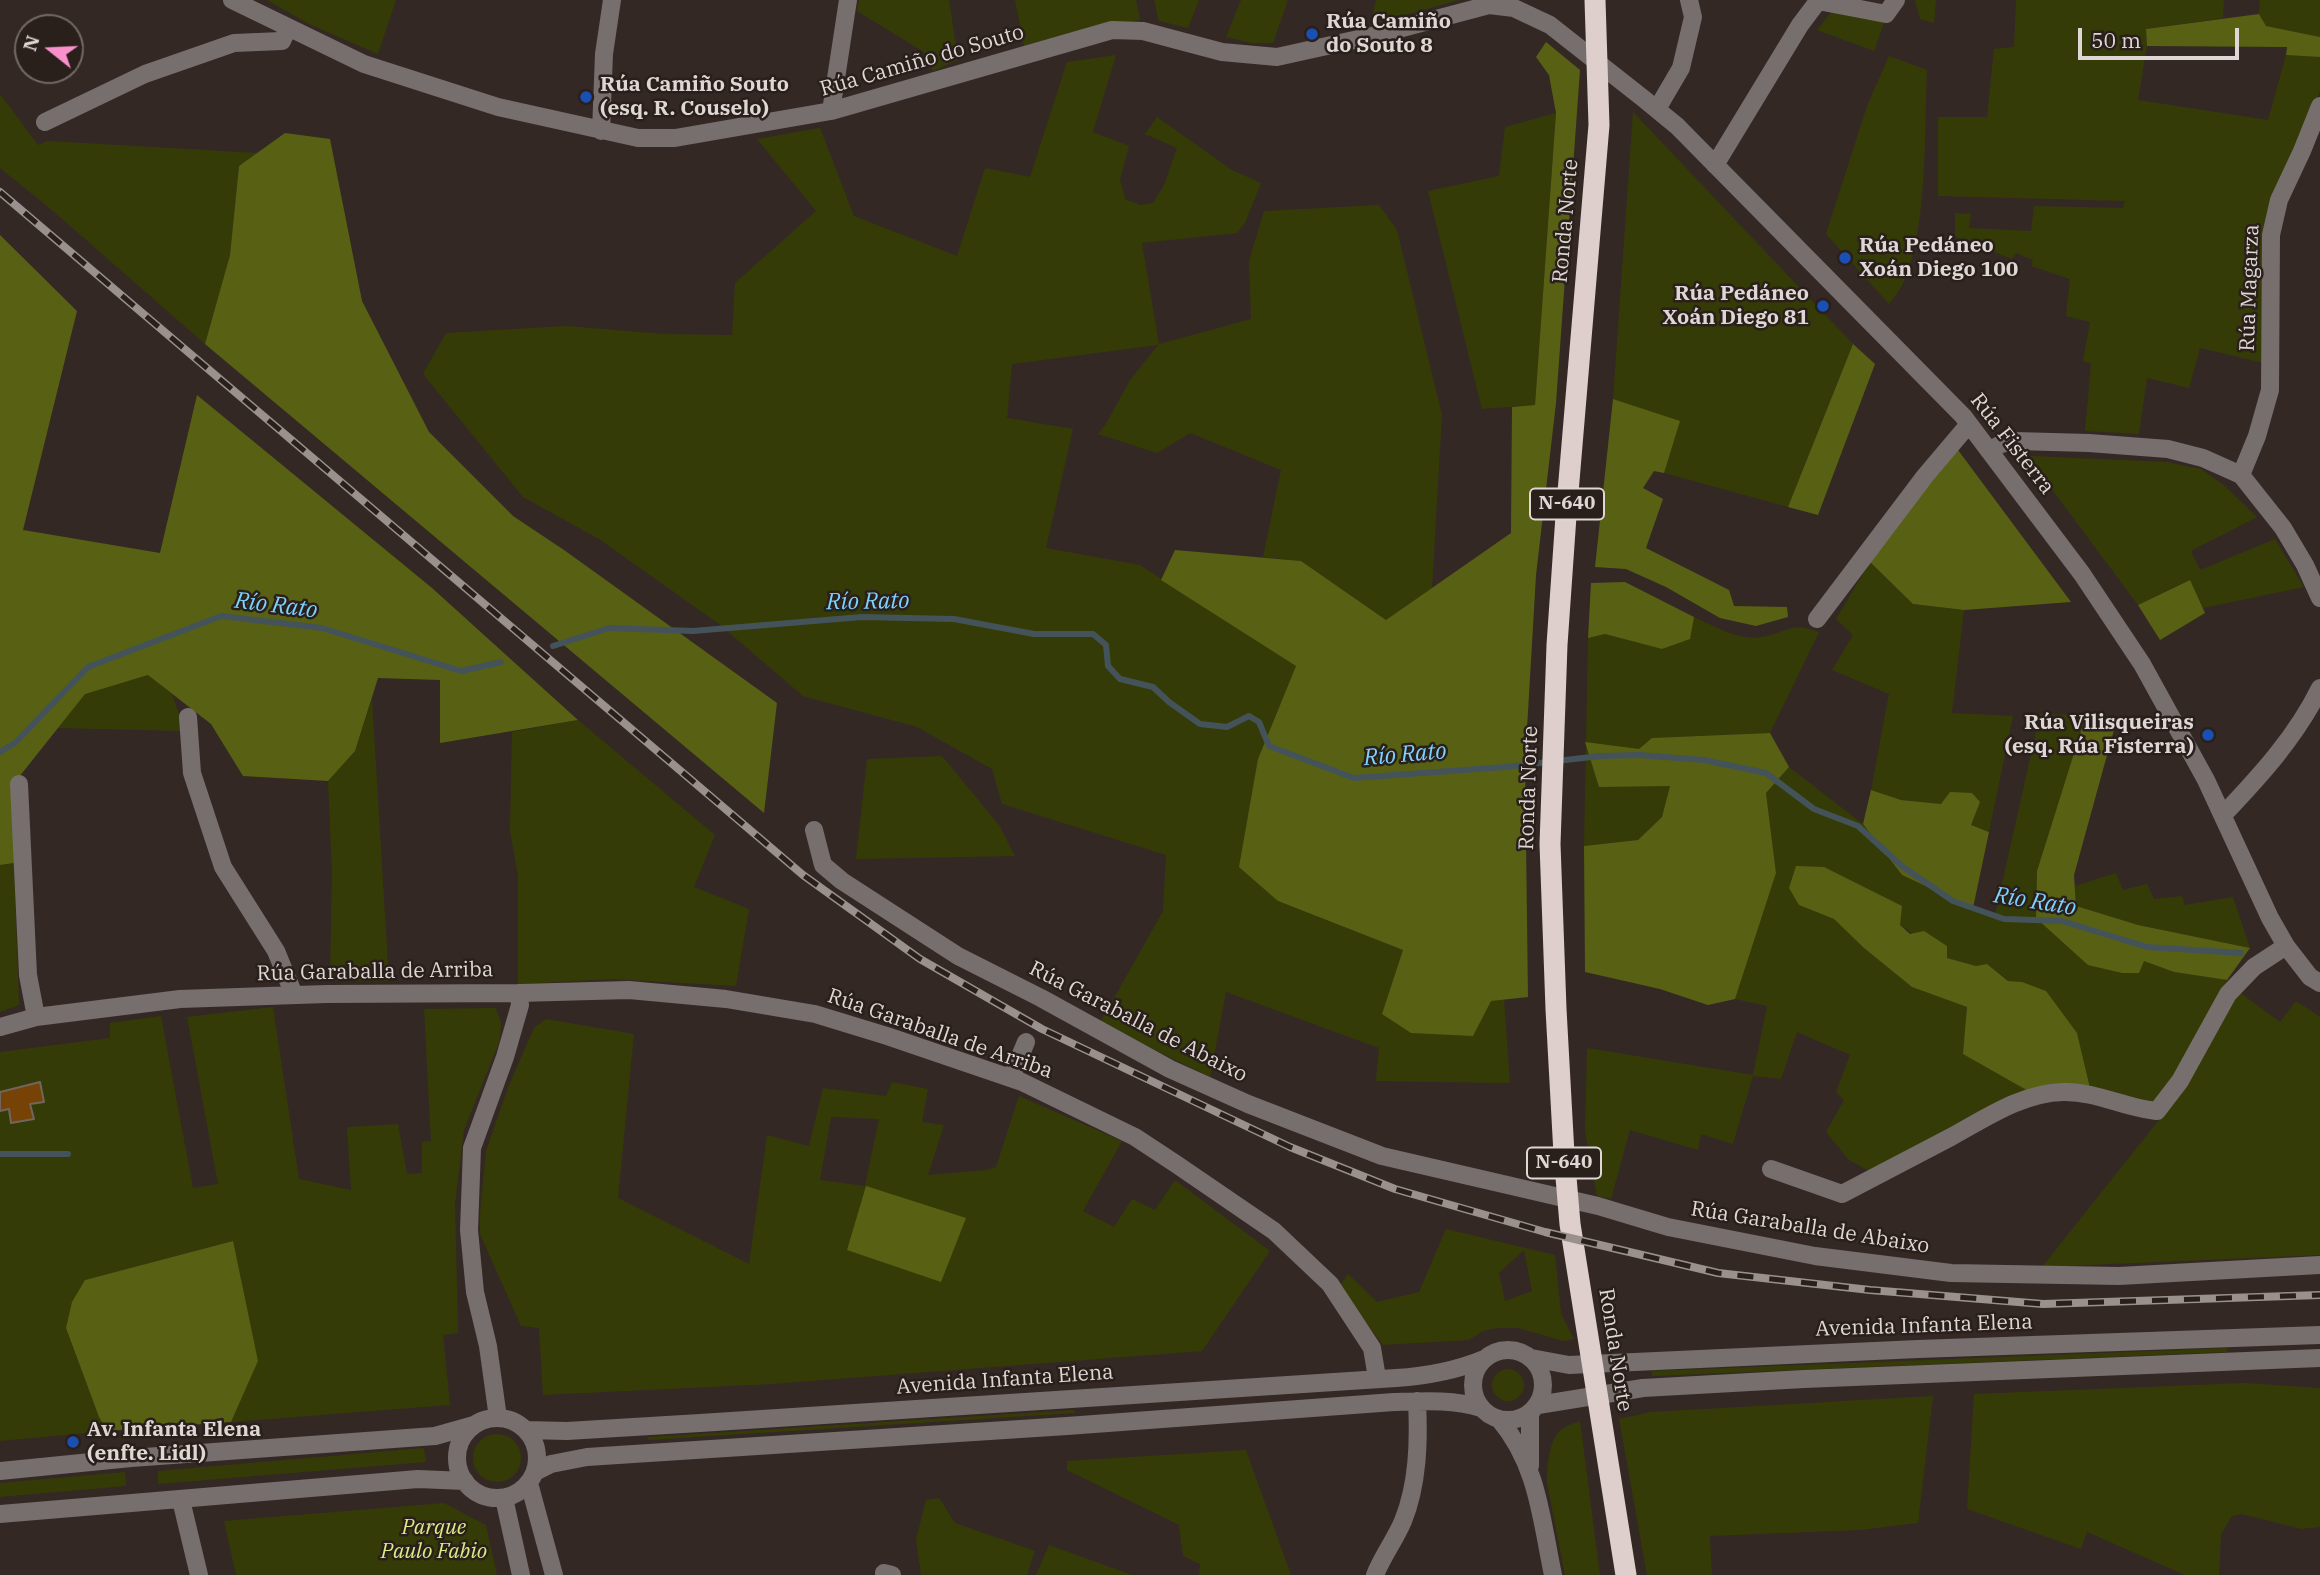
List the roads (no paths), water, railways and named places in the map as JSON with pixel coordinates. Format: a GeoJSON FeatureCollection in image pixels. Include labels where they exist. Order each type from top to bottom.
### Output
{"type":"FeatureCollection","features":[{"type":"Feature","properties":{"kind":"highway","name":"Ronda Norte"},"geometry":{"type":"LineString","coordinates":[[1595,0],[1599,125],[1557,645],[1550,844],[1563,1154],[1569,1212],[1626,1575]]}},
{"type":"Feature","properties":{"kind":"street","name":"Rúa Camiño do Souto"},"geometry":{"type":"LineString","coordinates":[[232,0],[364,64],[498,107],[638,138],[675,138],[831,111],[1112,30],[1143,31],[1222,52],[1278,57],[1372,36],[1490,3],[1514,8],[1550,25]]}},
{"type":"Feature","properties":{"kind":"street"},"geometry":{"type":"LineString","coordinates":[[601,131],[604,54],[612,0]]}},
{"type":"Feature","properties":{"kind":"street"},"geometry":{"type":"LineString","coordinates":[[831,111],[848,0]]}},
{"type":"Feature","properties":{"kind":"street"},"geometry":{"type":"LineString","coordinates":[[1651,104],[1681,68],[1693,17],[1689,0]]}},
{"type":"Feature","properties":{"kind":"street"},"geometry":{"type":"LineString","coordinates":[[1715,165],[1816,1],[1886,14],[1896,0]]}},
{"type":"Feature","properties":{"kind":"street","name":"Rúa Fisterra"},"geometry":{"type":"LineString","coordinates":[[1550,25],[1651,104],[1715,165],[1969,424],[2082,574],[2142,664],[2223,815],[2270,918],[2286,946],[2310,977],[2320,983]]}},
{"type":"Feature","properties":{"kind":"street"},"geometry":{"type":"LineString","coordinates":[[45,122],[145,74],[234,43],[282,41],[288,28]]}},
{"type":"Feature","properties":{"kind":"street","name":"Rúa Magarza"},"geometry":{"type":"LineString","coordinates":[[2241,475],[2257,436],[2270,390],[2271,235],[2279,200],[2320,106]]}},
{"type":"Feature","properties":{"kind":"street"},"geometry":{"type":"LineString","coordinates":[[1816,619],[1925,476],[1969,424]]}},
{"type":"Feature","properties":{"kind":"street"},"geometry":{"type":"LineString","coordinates":[[1989,451],[2001,444],[2015,441],[2089,443],[2168,449],[2203,458],[2241,475],[2283,528],[2305,565],[2320,598]]}},
{"type":"Feature","properties":{"kind":"street"},"geometry":{"type":"LineString","coordinates":[[2223,815],[2272,762],[2307,714],[2320,688]]}},
{"type":"Feature","properties":{"kind":"street"},"geometry":{"type":"LineString","coordinates":[[188,717],[192,773],[223,867],[276,951],[293,995]]}},
{"type":"Feature","properties":{"kind":"street"},"geometry":{"type":"LineString","coordinates":[[19,784],[28,975],[36,1017]]}},
{"type":"Feature","properties":{"kind":"street","name":"Rúa Garaballa de Abaixo"},"geometry":{"type":"LineString","coordinates":[[814,830],[823,865],[842,881],[958,956],[1170,1069],[1248,1104],[1382,1156],[1598,1206],[1668,1227],[1815,1256],[1951,1273],[2119,1276],[2320,1265]]}},
{"type":"Feature","properties":{"kind":"street"},"geometry":{"type":"LineString","coordinates":[[1771,1169],[1842,1194],[2036,1094],[2066,1091],[2103,1097],[2135,1109],[2157,1111],[2180,1081],[2228,994],[2254,967],[2286,946]]}},
{"type":"Feature","properties":{"kind":"street","name":"Rúa Garaballa de Arriba"},"geometry":{"type":"LineString","coordinates":[[0,1027],[36,1017],[180,999],[293,995],[629,990],[726,999],[815,1014],[887,1035],[1011,1078],[1135,1137],[1274,1231],[1330,1284],[1372,1348],[1377,1378]]}},
{"type":"Feature","properties":{"kind":"street"},"geometry":{"type":"LineString","coordinates":[[498,1418],[488,1346],[475,1292],[469,1230],[472,1148],[505,1057],[520,1005],[519,993]]}},
{"type":"Feature","properties":{"kind":"street"},"geometry":{"type":"LineString","coordinates":[[1011,1078],[1026,1042]]}},
{"type":"Feature","properties":{"kind":"street","name":"Avenida Infanta Elena"},"geometry":{"type":"LineString","coordinates":[[1531,1357],[1569,1365],[2320,1335]]}},
{"type":"Feature","properties":{"kind":"street"},"geometry":{"type":"LineString","coordinates":[[1481,1408],[1473,1391],[1473,1379],[1476,1369],[1484,1359],[1494,1352],[1506,1349],[1531,1357],[1542,1375],[1542,1386],[1534,1408],[1530,1469]]}},
{"type":"Feature","properties":{"kind":"street"},"geometry":{"type":"LineString","coordinates":[[1499,1419],[1517,1418],[1534,1408],[1573,1397],[1619,1391],[1804,1379],[2320,1358]]}},
{"type":"Feature","properties":{"kind":"street","name":"Avenida Infanta Elena"},"geometry":{"type":"LineString","coordinates":[[526,1430],[567,1431],[700,1423],[1437,1374],[1484,1359]]}},
{"type":"Feature","properties":{"kind":"street"},"geometry":{"type":"LineString","coordinates":[[2284,1361],[2320,1370]]}},
{"type":"Feature","properties":{"kind":"street"},"geometry":{"type":"LineString","coordinates":[[474,1425],[465,1434],[457,1458],[459,1470],[465,1481],[482,1495],[492,1498],[520,1491],[532,1477],[551,1464],[587,1457],[1418,1401],[1459,1403],[1481,1408],[1499,1419],[1515,1440],[1530,1469],[1553,1575]]}},
{"type":"Feature","properties":{"kind":"street"},"geometry":{"type":"LineString","coordinates":[[1375,1575],[1384,1552],[1404,1520],[1410,1498],[1416,1470],[1418,1401]]}},
{"type":"Feature","properties":{"kind":"street"},"geometry":{"type":"LineString","coordinates":[[0,1471],[131,1458],[435,1436],[498,1418],[508,1419],[526,1430],[537,1450],[538,1461],[532,1477],[554,1575]]}},
{"type":"Feature","properties":{"kind":"street"},"geometry":{"type":"LineString","coordinates":[[0,1514],[418,1479],[465,1481]]}},
{"type":"Feature","properties":{"kind":"street"},"geometry":{"type":"LineString","coordinates":[[504,1497],[521,1575]]}},
{"type":"Feature","properties":{"kind":"street"},"geometry":{"type":"LineString","coordinates":[[181,1500],[199,1575]]}},
{"type":"Feature","properties":{"kind":"waterway","name":"Río Rato"},"geometry":{"type":"LineString","coordinates":[[0,752],[15,743],[88,667],[221,616],[322,628],[461,671],[501,662]]}},
{"type":"Feature","properties":{"kind":"waterway","name":"Río Rato"},"geometry":{"type":"LineString","coordinates":[[553,646],[609,628],[693,631],[862,617],[954,619],[1034,634],[1093,634],[1106,645],[1108,666],[1120,679],[1153,687],[1200,724],[1227,727],[1249,716],[1259,722],[1269,746],[1354,778],[1505,767],[1600,756],[1639,755],[1704,760],[1766,773],[1814,809],[1858,826],[1903,867],[1953,901],[2004,919],[2062,921],[2147,947],[2241,953]]}},
{"type":"Feature","properties":{"kind":"waterway"},"geometry":{"type":"LineString","coordinates":[[0,1154],[68,1154]]}},
{"type":"Feature","properties":{"kind":"railway"},"geometry":{"type":"LineString","coordinates":[[0,192],[803,875],[920,959],[1042,1029],[1290,1147],[1395,1189],[1545,1232],[1718,1273],[1870,1290],[2043,1304],[2320,1295]]}},
{"type":"Feature","properties":{"kind":"place","name":"Rúa Camiño do Souto 8"},"geometry":{"type":"Point","coordinates":[1312,34]}},
{"type":"Feature","properties":{"kind":"place","name":"Rúa Camiño Souto (esq. R. Couselo)"},"geometry":{"type":"Point","coordinates":[586,97]}},
{"type":"Feature","properties":{"kind":"place","name":"Rúa Pedáneo Xoán Diego 100"},"geometry":{"type":"Point","coordinates":[1845,258]}},
{"type":"Feature","properties":{"kind":"place","name":"Rúa Pedáneo Xoán Diego 81"},"geometry":{"type":"Point","coordinates":[1823,306]}},
{"type":"Feature","properties":{"kind":"place","name":"Rúa Vilisqueiras (esq. Rúa Fisterra)"},"geometry":{"type":"Point","coordinates":[2208,735]}},
{"type":"Feature","properties":{"kind":"place","name":"Av. Infanta Elena (enfte. Lidl)"},"geometry":{"type":"Point","coordinates":[73,1442]}},
{"type":"Feature","properties":{"kind":"park label","name":"Parque Paulo Fabio"},"geometry":{"type":"Point","coordinates":[434,1540]}}]}
